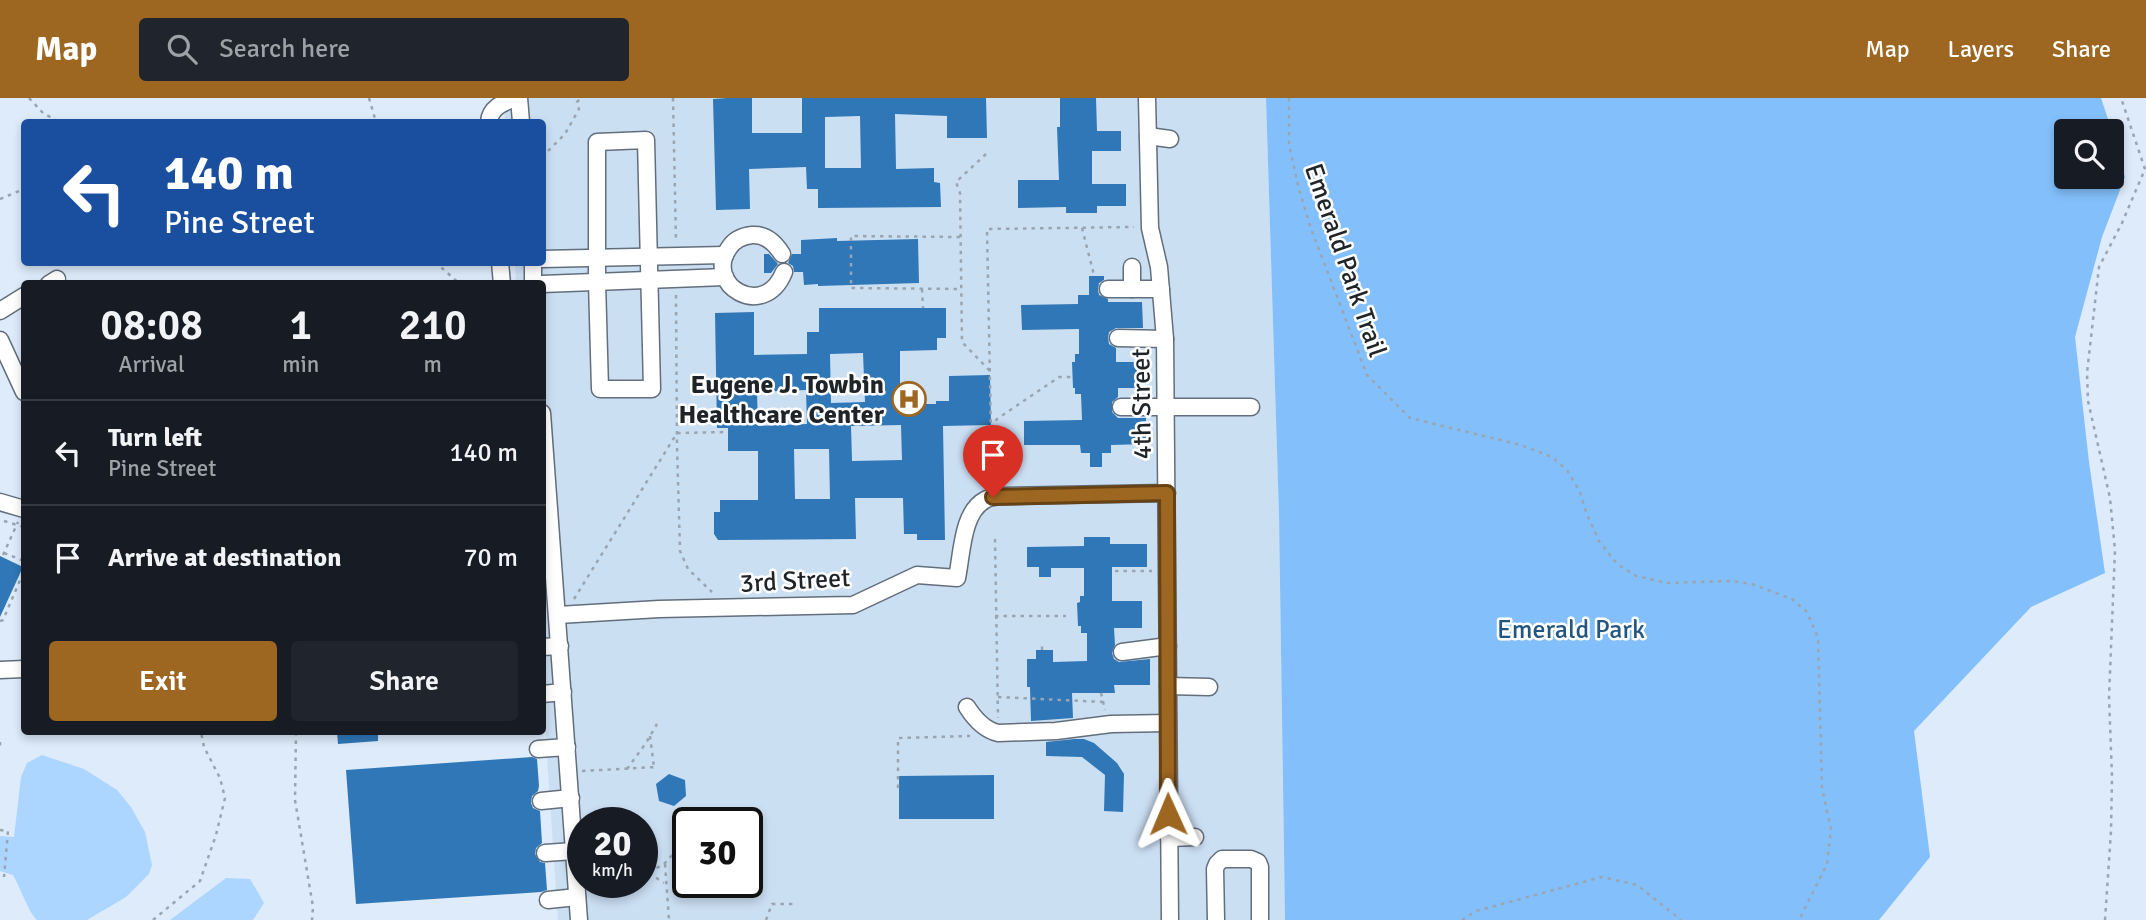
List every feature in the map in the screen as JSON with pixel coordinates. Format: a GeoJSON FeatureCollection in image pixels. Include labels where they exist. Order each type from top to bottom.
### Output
{"type":"FeatureCollection","features":[{"type":"Feature","properties":{"kind":"street"},"geometry":{"type":"LineString","coordinates":[[490,119],[491,113],[500,103],[517,98],[520,119]]}},
{"type":"Feature","properties":{"kind":"street","name":"4th Street"},"geometry":{"type":"LineString","coordinates":[[1147,98],[1150,228],[1159,267],[1165,338],[1170,920]]}},
{"type":"Feature","properties":{"kind":"street"},"geometry":{"type":"LineString","coordinates":[[1148,136],[1170,139]]}},
{"type":"Feature","properties":{"kind":"street"},"geometry":{"type":"LineString","coordinates":[[646,140],[650,256],[652,389],[600,389],[597,142],[646,140]]}},
{"type":"Feature","properties":{"kind":"street"},"geometry":{"type":"LineString","coordinates":[[782,254],[777,245],[769,239],[748,235],[730,246],[723,262],[725,277],[737,292],[756,296],[774,289],[784,272]]}},
{"type":"Feature","properties":{"kind":"street"},"geometry":{"type":"LineString","coordinates":[[546,260],[725,255]]}},
{"type":"Feature","properties":{"kind":"street"},"geometry":{"type":"LineString","coordinates":[[1132,267],[1132,289]]}},
{"type":"Feature","properties":{"kind":"street"},"geometry":{"type":"LineString","coordinates":[[546,284],[725,277]]}},
{"type":"Feature","properties":{"kind":"street"},"geometry":{"type":"LineString","coordinates":[[1108,289],[1161,289]]}},
{"type":"Feature","properties":{"kind":"street"},"geometry":{"type":"LineString","coordinates":[[0,311],[21,298]]}},
{"type":"Feature","properties":{"kind":"street"},"geometry":{"type":"LineString","coordinates":[[1118,338],[1165,338]]}},
{"type":"Feature","properties":{"kind":"street"},"geometry":{"type":"LineString","coordinates":[[0,340],[21,386]]}},
{"type":"Feature","properties":{"kind":"street"},"geometry":{"type":"LineString","coordinates":[[1121,407],[1251,407]]}},
{"type":"Feature","properties":{"kind":"street"},"geometry":{"type":"LineString","coordinates":[[546,478],[571,807]]}},
{"type":"Feature","properties":{"kind":"street","name":"3rd Street"},"geometry":{"type":"LineString","coordinates":[[558,615],[659,609],[853,605],[916,575],[962,581],[968,521],[974,508],[986,499],[1001,496],[1167,493]]}},
{"type":"Feature","properties":{"kind":"street"},"geometry":{"type":"LineString","coordinates":[[0,502],[21,508]]}},
{"type":"Feature","properties":{"kind":"street"},"geometry":{"type":"LineString","coordinates":[[546,647],[560,646]]}},
{"type":"Feature","properties":{"kind":"street"},"geometry":{"type":"LineString","coordinates":[[1122,652],[1168,646]]}},
{"type":"Feature","properties":{"kind":"street"},"geometry":{"type":"LineString","coordinates":[[0,670],[21,669]]}},
{"type":"Feature","properties":{"kind":"street"},"geometry":{"type":"LineString","coordinates":[[1168,686],[1209,687]]}},
{"type":"Feature","properties":{"kind":"street"},"geometry":{"type":"LineString","coordinates":[[546,694],[563,692]]}},
{"type":"Feature","properties":{"kind":"street"},"geometry":{"type":"LineString","coordinates":[[967,707],[989,731],[998,733],[1056,731],[1111,724],[1168,723]]}},
{"type":"Feature","properties":{"kind":"street"},"geometry":{"type":"LineString","coordinates":[[538,749],[567,747]]}},
{"type":"Feature","properties":{"kind":"street"},"geometry":{"type":"LineString","coordinates":[[541,801],[570,798]]}},
{"type":"Feature","properties":{"kind":"street"},"geometry":{"type":"LineString","coordinates":[[1169,838],[1195,837]]}},
{"type":"Feature","properties":{"kind":"street"},"geometry":{"type":"LineString","coordinates":[[545,853],[567,851]]}},
{"type":"Feature","properties":{"kind":"street"},"geometry":{"type":"LineString","coordinates":[[1216,920],[1217,864],[1222,859],[1241,859],[1258,862],[1260,867],[1260,920]]}},
{"type":"Feature","properties":{"kind":"street"},"geometry":{"type":"LineString","coordinates":[[548,900],[567,897]]}},
{"type":"Feature","properties":{"kind":"street"},"geometry":{"type":"LineString","coordinates":[[579,920],[582,898]]}},
{"type":"Feature","properties":{"kind":"path"},"geometry":{"type":"LineString","coordinates":[[29,98],[43,113],[54,119]]}},
{"type":"Feature","properties":{"kind":"path"},"geometry":{"type":"LineString","coordinates":[[369,98],[375,119]]}},
{"type":"Feature","properties":{"kind":"path"},"geometry":{"type":"LineString","coordinates":[[546,153],[565,134],[579,109],[577,102],[581,98]]}},
{"type":"Feature","properties":{"kind":"path"},"geometry":{"type":"LineString","coordinates":[[673,98],[676,246]]}},
{"type":"Feature","properties":{"kind":"path","name":"Emerald Park Trail"},"geometry":{"type":"LineString","coordinates":[[1289,98],[1289,145],[1310,226],[1367,375],[1379,389],[1409,418],[1521,445],[1552,457],[1567,470],[1580,492],[1599,541],[1617,564],[1636,576],[1667,583],[1732,581],[1752,584],[1792,599],[1807,612],[1818,639],[1822,788],[1831,829],[1827,863],[1799,920]]}},
{"type":"Feature","properties":{"kind":"path"},"geometry":{"type":"LineString","coordinates":[[2105,920],[2111,831],[2109,697],[2115,550],[2110,498],[2088,401],[2087,373],[2099,267],[2122,223],[2145,169],[2121,98]]}},
{"type":"Feature","properties":{"kind":"path"},"geometry":{"type":"LineString","coordinates":[[986,155],[956,182],[960,192],[962,342],[990,371]]}},
{"type":"Feature","properties":{"kind":"path"},"geometry":{"type":"LineString","coordinates":[[0,199],[21,190]]}},
{"type":"Feature","properties":{"kind":"path"},"geometry":{"type":"LineString","coordinates":[[992,491],[988,229],[1141,227]]}},
{"type":"Feature","properties":{"kind":"path"},"geometry":{"type":"LineString","coordinates":[[1082,228],[1094,275]]}},
{"type":"Feature","properties":{"kind":"path"},"geometry":{"type":"LineString","coordinates":[[960,237],[851,236],[851,288],[960,289]]}},
{"type":"Feature","properties":{"kind":"path"},"geometry":{"type":"LineString","coordinates":[[440,266],[455,280]]}},
{"type":"Feature","properties":{"kind":"path"},"geometry":{"type":"LineString","coordinates":[[676,289],[680,551],[688,569],[718,597]]}},
{"type":"Feature","properties":{"kind":"path"},"geometry":{"type":"LineString","coordinates":[[922,289],[923,308]]}},
{"type":"Feature","properties":{"kind":"path"},"geometry":{"type":"LineString","coordinates":[[991,428],[996,419],[1059,377],[1073,377]]}},
{"type":"Feature","properties":{"kind":"path"},"geometry":{"type":"LineString","coordinates":[[677,433],[726,432]]}},
{"type":"Feature","properties":{"kind":"path"},"geometry":{"type":"LineString","coordinates":[[574,598],[677,433]]}},
{"type":"Feature","properties":{"kind":"path"},"geometry":{"type":"LineString","coordinates":[[0,520],[21,526]]}},
{"type":"Feature","properties":{"kind":"path"},"geometry":{"type":"LineString","coordinates":[[4,552],[17,525]]}},
{"type":"Feature","properties":{"kind":"path"},"geometry":{"type":"LineString","coordinates":[[995,539],[998,728]]}},
{"type":"Feature","properties":{"kind":"path"},"geometry":{"type":"LineString","coordinates":[[0,547],[21,560]]}},
{"type":"Feature","properties":{"kind":"path"},"geometry":{"type":"LineString","coordinates":[[1115,571],[1158,571]]}},
{"type":"Feature","properties":{"kind":"path"},"geometry":{"type":"LineString","coordinates":[[0,621],[21,578]]}},
{"type":"Feature","properties":{"kind":"path"},"geometry":{"type":"LineString","coordinates":[[995,616],[1066,616]]}},
{"type":"Feature","properties":{"kind":"path"},"geometry":{"type":"LineString","coordinates":[[1042,643],[1042,650]]}},
{"type":"Feature","properties":{"kind":"path"},"geometry":{"type":"LineString","coordinates":[[998,697],[1104,702]]}},
{"type":"Feature","properties":{"kind":"path"},"geometry":{"type":"LineString","coordinates":[[627,769],[657,724]]}},
{"type":"Feature","properties":{"kind":"path"},"geometry":{"type":"LineString","coordinates":[[153,920],[200,881],[216,835],[225,798],[220,778],[204,747],[202,735]]}},
{"type":"Feature","properties":{"kind":"path"},"geometry":{"type":"LineString","coordinates":[[296,735],[295,800],[313,907],[312,920]]}},
{"type":"Feature","properties":{"kind":"path"},"geometry":{"type":"LineString","coordinates":[[569,772],[655,766],[650,736]]}},
{"type":"Feature","properties":{"kind":"path"},"geometry":{"type":"LineString","coordinates":[[898,788],[898,738],[975,736]]}},
{"type":"Feature","properties":{"kind":"path"},"geometry":{"type":"LineString","coordinates":[[0,742],[0,749]]}},
{"type":"Feature","properties":{"kind":"path"},"geometry":{"type":"LineString","coordinates":[[0,830],[8,831],[4,877]]}},
{"type":"Feature","properties":{"kind":"path"},"geometry":{"type":"LineString","coordinates":[[658,867],[672,855]]}},
{"type":"Feature","properties":{"kind":"path"},"geometry":{"type":"LineString","coordinates":[[664,863],[669,920]]}},
{"type":"Feature","properties":{"kind":"path"},"geometry":{"type":"LineString","coordinates":[[658,877],[666,884]]}},
{"type":"Feature","properties":{"kind":"path"},"geometry":{"type":"LineString","coordinates":[[1462,920],[1476,911],[1602,877],[1637,885],[1681,920]]}},
{"type":"Feature","properties":{"kind":"path"},"geometry":{"type":"LineString","coordinates":[[766,920],[772,904],[797,904]]}},
{"type":"Feature","properties":{"kind":"shaded area","name":"Eugene J. Towbin Healthcare Center"},"geometry":{"type":"Polygon","coordinates":[[[498,98],[1266,98],[1279,515],[1285,920],[558,920],[546,735],[546,280],[516,280],[515,266],[546,266],[546,119],[505,119],[504,102],[498,98]]]}},
{"type":"Feature","properties":{"kind":"shaded area"},"geometry":{"type":"Polygon","coordinates":[[[42,755],[84,769],[117,790],[131,807],[145,832],[152,865],[149,874],[126,897],[87,920],[37,920],[13,875],[0,871],[0,836],[14,837],[21,777],[27,763],[42,755]]]}},
{"type":"Feature","properties":{"kind":"shaded area"},"geometry":{"type":"Polygon","coordinates":[[[226,878],[250,879],[264,903],[253,920],[170,920],[226,878]]]}},
{"type":"Feature","properties":{"kind":"green space","name":"Emerald Park"},"geometry":{"type":"Polygon","coordinates":[[[1266,98],[2101,98],[2108,119],[2054,119],[2054,189],[2120,189],[2102,237],[2075,337],[2105,573],[2031,607],[1914,731],[1930,857],[1879,920],[1285,920],[1279,515],[1266,98]]]}},
{"type":"Feature","properties":{"kind":"building"},"geometry":{"type":"Polygon","coordinates":[[[752,98],[752,133],[802,133],[802,98],[986,98],[987,138],[947,138],[947,116],[895,114],[896,169],[934,168],[934,182],[940,183],[941,207],[818,208],[818,189],[807,189],[806,167],[749,169],[750,209],[716,210],[713,99],[752,98]],[[860,116],[825,117],[825,168],[861,168],[860,116]]]}},
{"type":"Feature","properties":{"kind":"building"},"geometry":{"type":"Polygon","coordinates":[[[1060,98],[1096,98],[1097,131],[1121,131],[1121,151],[1092,151],[1092,184],[1126,184],[1126,206],[1097,206],[1097,213],[1066,213],[1066,207],[1018,208],[1018,180],[1059,180],[1057,127],[1060,127],[1060,98]]]}},
{"type":"Feature","properties":{"kind":"building"},"geometry":{"type":"Polygon","coordinates":[[[837,238],[837,241],[918,239],[919,283],[804,285],[803,272],[794,272],[793,266],[788,263],[792,254],[801,254],[801,240],[837,238]]]}},
{"type":"Feature","properties":{"kind":"building"},"geometry":{"type":"Polygon","coordinates":[[[764,254],[769,254],[778,264],[771,273],[764,273],[764,254]]]}},
{"type":"Feature","properties":{"kind":"building"},"geometry":{"type":"Polygon","coordinates":[[[1089,276],[1104,276],[1098,290],[1099,295],[1108,299],[1108,302],[1142,302],[1143,328],[1116,328],[1109,332],[1108,338],[1109,344],[1116,348],[1116,362],[1137,362],[1137,388],[1118,388],[1118,397],[1112,402],[1112,412],[1118,418],[1146,418],[1146,444],[1111,445],[1111,453],[1102,453],[1102,467],[1090,467],[1090,453],[1081,453],[1080,445],[1024,445],[1024,421],[1082,420],[1081,394],[1075,394],[1073,388],[1072,362],[1075,362],[1075,354],[1079,354],[1079,329],[1022,330],[1021,305],[1078,304],[1078,295],[1089,295],[1089,276]]]}},
{"type":"Feature","properties":{"kind":"building"},"geometry":{"type":"Polygon","coordinates":[[[819,308],[946,308],[946,338],[937,338],[937,350],[900,351],[900,404],[936,404],[936,401],[949,401],[949,376],[990,375],[991,425],[943,426],[945,540],[917,540],[917,534],[904,534],[903,498],[855,498],[856,539],[718,540],[714,534],[714,512],[720,512],[720,500],[758,500],[758,451],[728,451],[728,428],[717,428],[715,313],[754,312],[754,355],[807,354],[807,332],[819,332],[819,308]],[[863,353],[830,354],[831,403],[865,402],[863,353]],[[806,390],[757,392],[758,426],[807,424],[806,390]],[[901,425],[851,426],[852,461],[902,460],[901,425]],[[794,449],[795,499],[830,499],[829,449],[794,449]]]}},
{"type":"Feature","properties":{"kind":"building"},"geometry":{"type":"Polygon","coordinates":[[[1084,537],[1110,537],[1110,544],[1147,544],[1147,567],[1112,567],[1112,601],[1142,601],[1142,628],[1114,628],[1115,645],[1112,653],[1114,659],[1119,662],[1150,659],[1150,685],[1114,685],[1115,693],[1072,693],[1073,718],[1031,721],[1027,659],[1036,659],[1036,650],[1053,650],[1053,662],[1087,661],[1087,633],[1081,633],[1081,626],[1078,626],[1077,603],[1080,602],[1080,596],[1084,596],[1084,568],[1051,568],[1051,577],[1039,577],[1039,567],[1027,567],[1027,547],[1084,546],[1084,537]]]}},
{"type":"Feature","properties":{"kind":"building"},"geometry":{"type":"Polygon","coordinates":[[[0,556],[21,566],[21,571],[0,617],[0,556]]]}},
{"type":"Feature","properties":{"kind":"building"},"geometry":{"type":"Polygon","coordinates":[[[337,735],[378,735],[378,741],[338,744],[337,735]]]}},
{"type":"Feature","properties":{"kind":"building"},"geometry":{"type":"Polygon","coordinates":[[[1074,739],[1094,743],[1117,763],[1124,774],[1123,812],[1104,811],[1105,775],[1082,757],[1046,756],[1046,742],[1074,739]]]}},
{"type":"Feature","properties":{"kind":"building"},"geometry":{"type":"Polygon","coordinates":[[[532,757],[537,759],[539,786],[531,803],[533,808],[540,811],[542,843],[536,848],[535,854],[540,862],[545,863],[547,890],[356,904],[346,770],[532,757]]]}},
{"type":"Feature","properties":{"kind":"building"},"geometry":{"type":"Polygon","coordinates":[[[669,774],[685,780],[686,796],[674,806],[659,801],[656,784],[669,774]]]}},
{"type":"Feature","properties":{"kind":"building"},"geometry":{"type":"Polygon","coordinates":[[[994,775],[994,819],[899,819],[899,776],[994,775]]]}},
{"type":"Feature","properties":{"kind":"place","name":"Eugene J. Towbin Healthcare Center"},"geometry":{"type":"Point","coordinates":[909,399]}},
{"type":"Feature","properties":{"kind":"route"},"geometry":{"type":"LineString","coordinates":[[993,497],[1167,493],[1168,814]]}}]}
